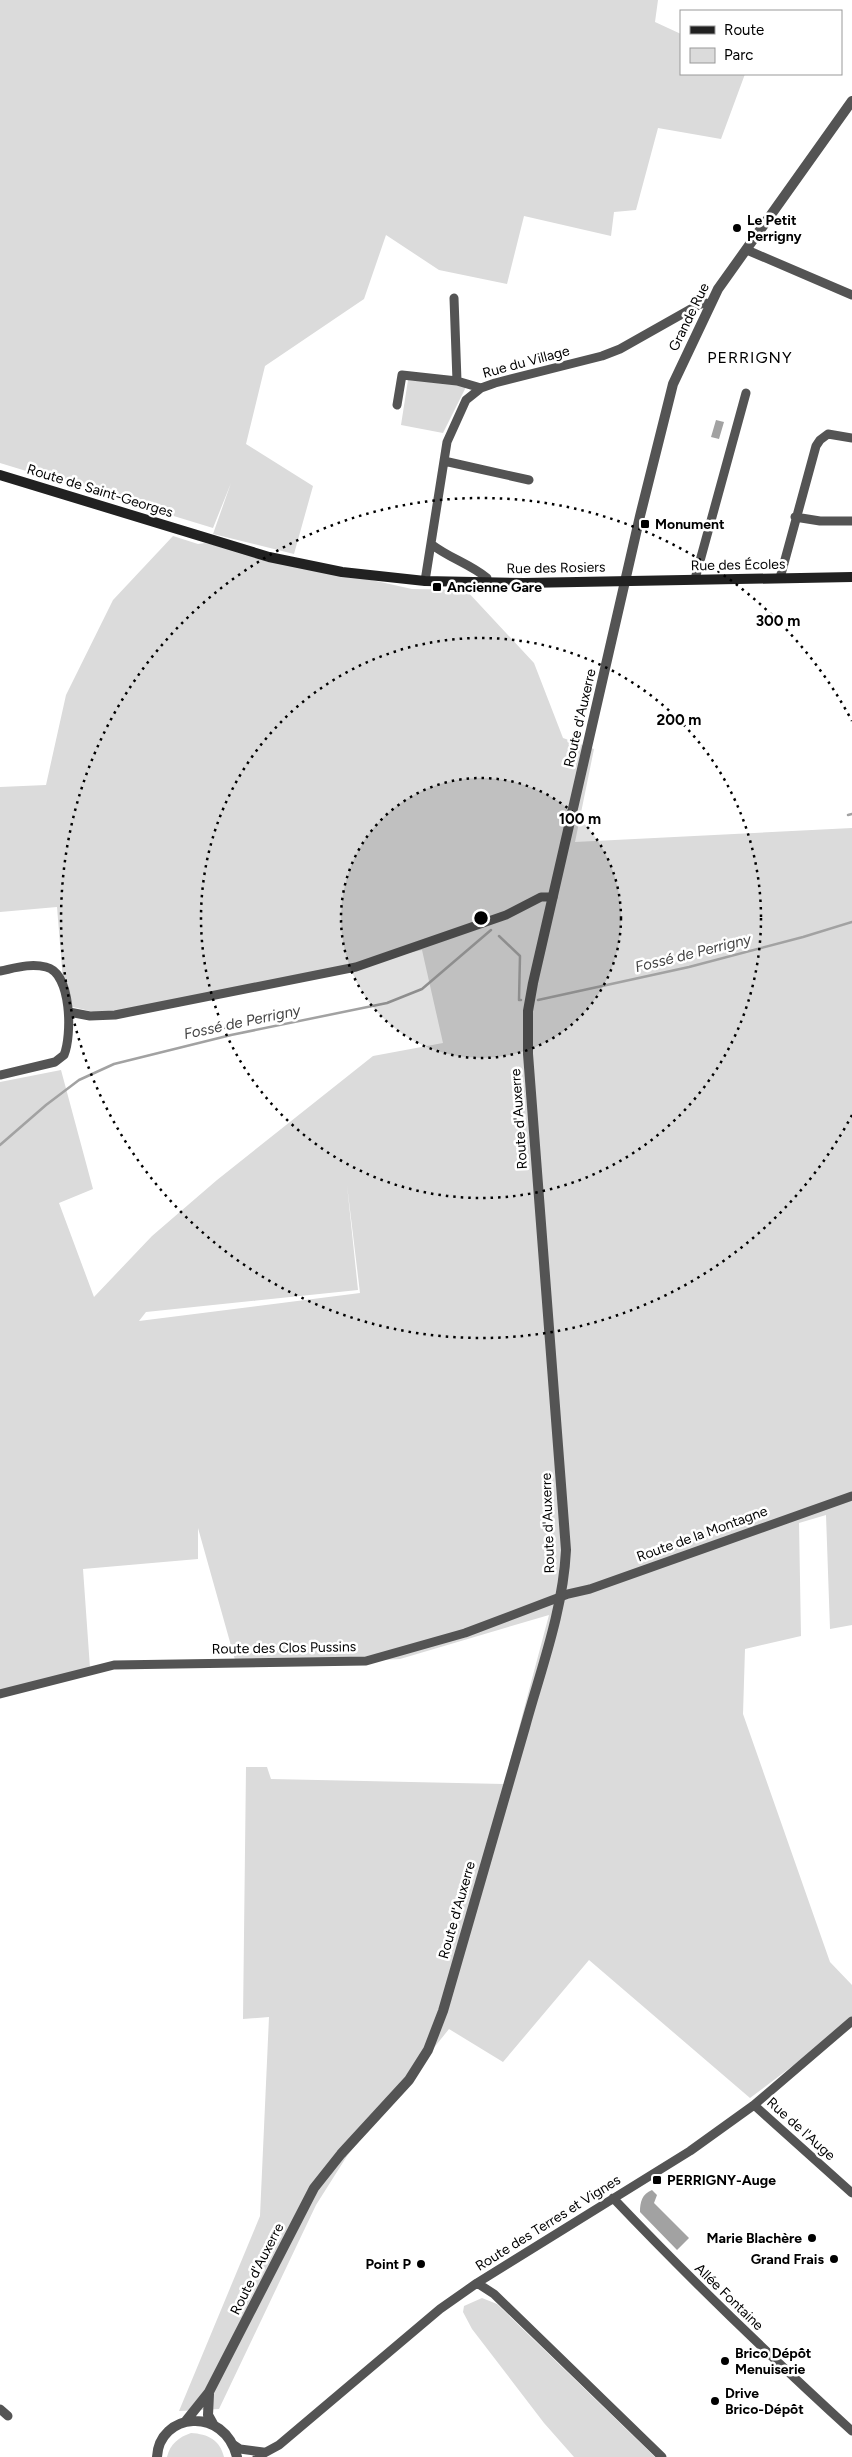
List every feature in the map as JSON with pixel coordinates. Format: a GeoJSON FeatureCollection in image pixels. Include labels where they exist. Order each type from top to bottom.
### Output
{"type":"FeatureCollection","features":[{"type":"Feature","properties":{"kind":"main road","name":"Route de Saint-Georges"},"geometry":{"type":"LineString","coordinates":[[0,474],[269,557],[342,572],[425,581]]}},
{"type":"Feature","properties":{"kind":"main road","name":"Rue des Écoles"},"geometry":{"type":"LineString","coordinates":[[625,580],[852,577]]}},
{"type":"Feature","properties":{"kind":"main road","name":"Rue des Rosiers"},"geometry":{"type":"LineString","coordinates":[[425,581],[625,580]]}},
{"type":"Feature","properties":{"kind":"street","name":"Grande Rue"},"geometry":{"type":"LineString","coordinates":[[613,637],[656,446],[661,436],[673,384],[718,289],[852,101]]}},
{"type":"Feature","properties":{"kind":"street"},"geometry":{"type":"LineString","coordinates":[[747,250],[852,295]]}},
{"type":"Feature","properties":{"kind":"street"},"geometry":{"type":"LineString","coordinates":[[454,298],[457,381]]}},
{"type":"Feature","properties":{"kind":"street","name":"Rue du Village"},"geometry":{"type":"LineString","coordinates":[[425,581],[447,442],[466,400],[481,388],[602,356],[620,349],[698,305],[710,304]]}},
{"type":"Feature","properties":{"kind":"street"},"geometry":{"type":"LineString","coordinates":[[397,406],[402,375],[457,381],[481,388]]}},
{"type":"Feature","properties":{"kind":"street"},"geometry":{"type":"LineString","coordinates":[[696,579],[746,393]]}},
{"type":"Feature","properties":{"kind":"street"},"geometry":{"type":"LineString","coordinates":[[780,578],[816,446],[828,434],[852,438]]}},
{"type":"Feature","properties":{"kind":"street"},"geometry":{"type":"LineString","coordinates":[[444,461],[529,480]]}},
{"type":"Feature","properties":{"kind":"street"},"geometry":{"type":"LineString","coordinates":[[796,517],[820,522],[852,521]]}},
{"type":"Feature","properties":{"kind":"street","name":"Rue des Rosiers"},"geometry":{"type":"LineString","coordinates":[[431,544],[446,556],[476,569],[487,578],[487,582]]}},
{"type":"Feature","properties":{"kind":"street","name":"Route d'Auxerre"},"geometry":{"type":"LineString","coordinates":[[157,2457],[163,2438],[173,2428],[185,2422],[209,2392],[314,2188],[340,2154],[409,2080],[428,2050],[443,2011],[561,1597],[565,1568],[565,1528],[527,1038],[529,1000],[613,637]]}},
{"type":"Feature","properties":{"kind":"street"},"geometry":{"type":"LineString","coordinates":[[69,1012],[90,1016],[115,1015],[356,967],[506,915],[541,897],[553,897]]}},
{"type":"Feature","properties":{"kind":"street"},"geometry":{"type":"LineString","coordinates":[[0,971],[30,965],[48,967],[55,973],[67,996],[69,1012],[64,1055],[55,1062],[0,1075]]}},
{"type":"Feature","properties":{"kind":"street","name":"Route de la Montagne"},"geometry":{"type":"LineString","coordinates":[[561,1597],[852,1496]]}},
{"type":"Feature","properties":{"kind":"street","name":"Route des Clos Pussins"},"geometry":{"type":"LineString","coordinates":[[0,1694],[114,1665],[366,1661],[465,1633],[561,1597]]}},
{"type":"Feature","properties":{"kind":"street","name":"Route des Terres et Vignes"},"geometry":{"type":"LineString","coordinates":[[234,2444],[240,2449],[260,2455],[278,2445],[440,2309],[477,2283],[690,2151],[754,2105],[852,2021]]}},
{"type":"Feature","properties":{"kind":"street","name":"Rue de l'Auge"},"geometry":{"type":"LineString","coordinates":[[754,2105],[852,2193]]}},
{"type":"Feature","properties":{"kind":"street","name":"Allée Fontaine"},"geometry":{"type":"LineString","coordinates":[[613,2198],[680,2268],[852,2431]]}},
{"type":"Feature","properties":{"kind":"street"},"geometry":{"type":"LineString","coordinates":[[477,2283],[494,2294],[662,2457]]}},
{"type":"Feature","properties":{"kind":"street","name":"Route d'Auxerre"},"geometry":{"type":"LineString","coordinates":[[209,2392],[208,2414],[213,2424]]}},
{"type":"Feature","properties":{"kind":"street"},"geometry":{"type":"LineString","coordinates":[[0,2409],[8,2416]]}},
{"type":"Feature","properties":{"kind":"street"},"geometry":{"type":"LineString","coordinates":[[185,2422],[199,2421],[213,2424],[222,2429],[234,2444],[237,2457]]}},
{"type":"Feature","properties":{"kind":"green space"},"geometry":{"type":"Polygon","coordinates":[[[0,0],[658,0],[655,22],[680,34],[680,75],[745,75],[721,139],[658,128],[636,210],[614,212],[611,236],[524,216],[507,284],[439,270],[386,235],[364,299],[265,366],[246,444],[313,486],[294,554],[213,534],[231,483],[213,528],[0,463],[0,0]]]}},
{"type":"Feature","properties":{"kind":"green space"},"geometry":{"type":"Polygon","coordinates":[[[408,380],[464,385],[466,387],[443,433],[401,425],[408,380]]]}},
{"type":"Feature","properties":{"kind":"green space"},"geometry":{"type":"Polygon","coordinates":[[[173,536],[198,544],[205,543],[412,589],[466,590],[534,663],[563,738],[594,749],[575,842],[852,828],[852,1625],[830,1629],[826,1515],[799,1523],[801,1636],[745,1649],[743,1714],[830,1962],[852,1985],[852,2021],[750,2098],[589,1960],[503,2062],[449,2029],[347,2156],[316,2205],[219,2409],[179,2411],[260,2216],[269,2017],[243,2019],[246,1767],[267,1767],[271,1779],[504,1784],[549,1615],[400,1659],[237,1667],[198,1528],[198,1559],[83,1569],[90,1668],[0,1690],[0,1082],[61,1070],[93,1189],[59,1203],[94,1297],[152,1236],[217,1180],[373,1056],[443,1043],[422,950],[110,1016],[65,1005],[57,907],[0,912],[0,787],[46,785],[66,695],[113,600],[173,536]],[[347,1185],[358,1290],[146,1312],[139,1321],[360,1293],[347,1185]]]}},
{"type":"Feature","properties":{"kind":"green space"},"geometry":{"type":"Polygon","coordinates":[[[482,2298],[497,2304],[655,2457],[574,2457],[544,2423],[472,2329],[463,2312],[464,2306],[482,2298]]]}},
{"type":"Feature","properties":{"kind":"green space"},"geometry":{"type":"Polygon","coordinates":[[[191,2433],[212,2439],[220,2446],[224,2457],[167,2457],[170,2448],[176,2442],[191,2433]]]}},
{"type":"Feature","properties":{"kind":"shaded area"},"geometry":{"type":"Polygon","coordinates":[[[716,420],[724,422],[719,439],[711,437],[716,420]]]}},
{"type":"Feature","properties":{"kind":"shaded area"},"geometry":{"type":"Polygon","coordinates":[[[652,2190],[657,2195],[654,2203],[689,2238],[677,2250],[640,2212],[642,2199],[652,2190]]]}},
{"type":"Feature","properties":{"kind":"waterway","name":"Fossé de Perrigny"},"geometry":{"type":"LineString","coordinates":[[848,815],[852,814]]}},
{"type":"Feature","properties":{"kind":"waterway","name":"Fossé de Perrigny"},"geometry":{"type":"LineString","coordinates":[[538,1000],[689,967],[852,922]]}},
{"type":"Feature","properties":{"kind":"waterway","name":"Fossé de Perrigny"},"geometry":{"type":"LineString","coordinates":[[0,1145],[46,1105],[79,1080],[114,1064],[231,1035],[387,1003],[422,989],[491,930]]}},
{"type":"Feature","properties":{"kind":"waterway","name":"Fossé de Perrigny"},"geometry":{"type":"LineString","coordinates":[[499,936],[520,956],[519,1000],[521,1000]]}},
{"type":"Feature","properties":{"kind":"place","name":"Le Petit Perrigny"},"geometry":{"type":"Point","coordinates":[737,228]}},
{"type":"Feature","properties":{"kind":"place","name":"Monument"},"geometry":{"type":"Point","coordinates":[645,524]}},
{"type":"Feature","properties":{"kind":"place","name":"Ancienne Gare"},"geometry":{"type":"Point","coordinates":[437,587]}},
{"type":"Feature","properties":{"kind":"place","name":"PERRIGNY-Auge"},"geometry":{"type":"Point","coordinates":[657,2180]}},
{"type":"Feature","properties":{"kind":"place","name":"Marie Blachère"},"geometry":{"type":"Point","coordinates":[812,2238]}},
{"type":"Feature","properties":{"kind":"place","name":"Grand Frais"},"geometry":{"type":"Point","coordinates":[834,2259]}},
{"type":"Feature","properties":{"kind":"place","name":"Point P"},"geometry":{"type":"Point","coordinates":[421,2264]}},
{"type":"Feature","properties":{"kind":"place","name":"Brico Dépôt Menuiserie"},"geometry":{"type":"Point","coordinates":[725,2361]}},
{"type":"Feature","properties":{"kind":"place","name":"Drive Brico-Dépôt"},"geometry":{"type":"Point","coordinates":[715,2401]}},
{"type":"Feature","properties":{"kind":"district","name":"PERRIGNY"},"geometry":{"type":"Point","coordinates":[750,357]}}]}
